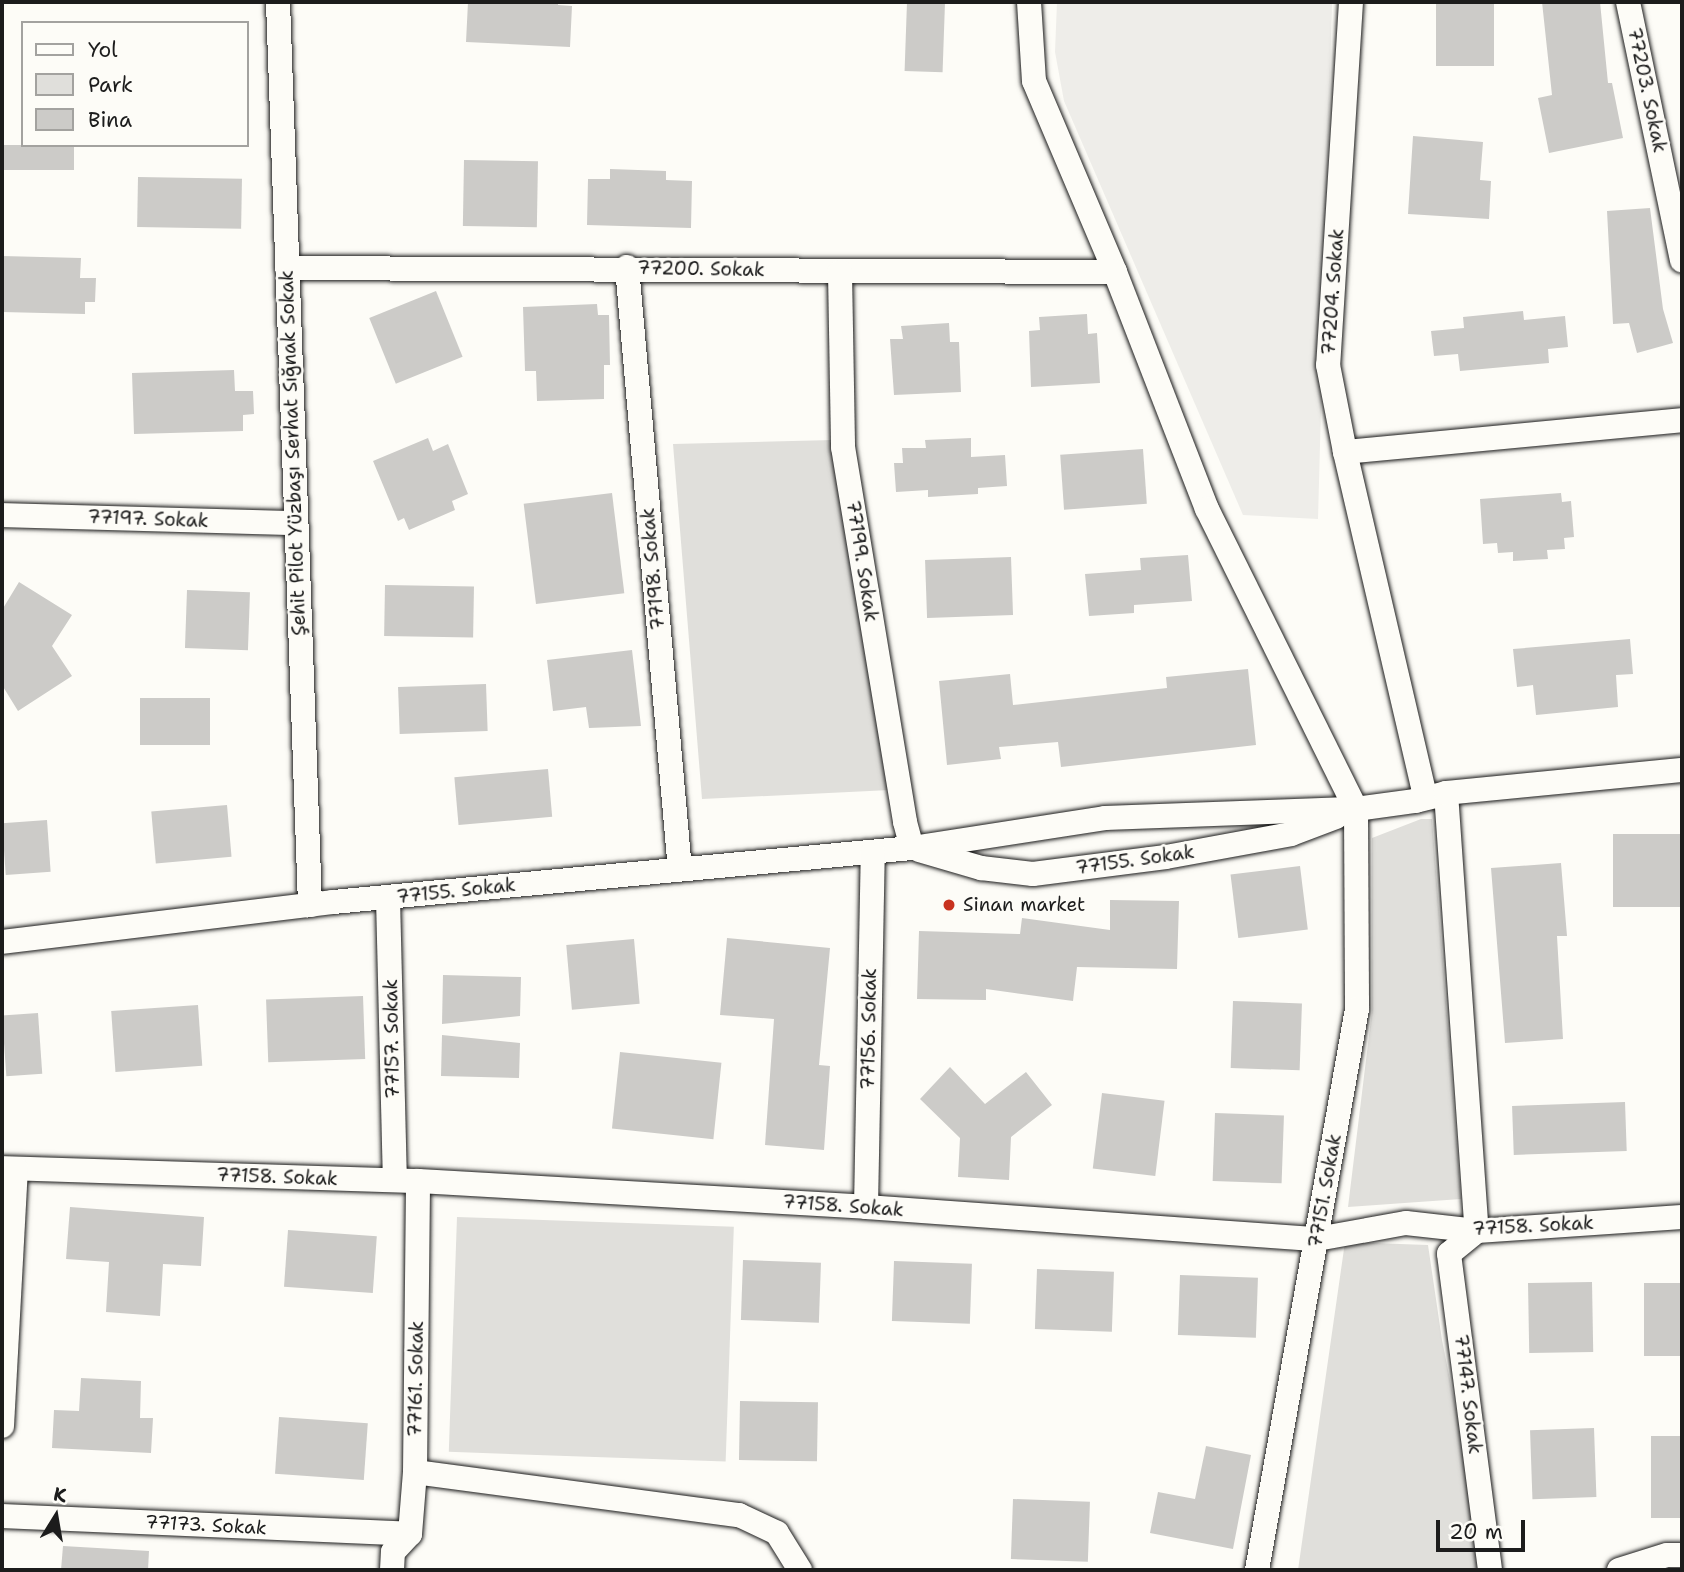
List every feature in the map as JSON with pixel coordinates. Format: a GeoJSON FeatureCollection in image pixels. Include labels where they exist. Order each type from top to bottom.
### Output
{"type":"FeatureCollection","features":[{"type":"Feature","properties":{"kind":"street","name":"Şehit Pilot Yüzbaşı Serhat Sığnak Sokak"},"geometry":{"type":"LineString","coordinates":[[278,2],[310,905]]}},
{"type":"Feature","properties":{"kind":"street"},"geometry":{"type":"LineString","coordinates":[[1029,2],[1034,81],[1115,272],[1207,509],[1356,809]]}},
{"type":"Feature","properties":{"kind":"street","name":"77204. Sokak"},"geometry":{"type":"LineString","coordinates":[[1351,2],[1328,365],[1345,452],[1435,795],[1477,1231]]}},
{"type":"Feature","properties":{"kind":"street","name":"77203. Sokak"},"geometry":{"type":"LineString","coordinates":[[1628,2],[1682,260]]}},
{"type":"Feature","properties":{"kind":"street","name":"77200. Sokak"},"geometry":{"type":"LineString","coordinates":[[287,268],[627,267],[840,272],[1115,272]]}},
{"type":"Feature","properties":{"kind":"street","name":"77198. Sokak"},"geometry":{"type":"LineString","coordinates":[[627,267],[680,870]]}},
{"type":"Feature","properties":{"kind":"street","name":"77199. Sokak"},"geometry":{"type":"LineString","coordinates":[[840,272],[843,447],[905,822],[912,848]]}},
{"type":"Feature","properties":{"kind":"street"},"geometry":{"type":"LineString","coordinates":[[1345,452],[1682,420]]}},
{"type":"Feature","properties":{"kind":"street","name":"77197. Sokak"},"geometry":{"type":"LineString","coordinates":[[2,515],[295,523]]}},
{"type":"Feature","properties":{"kind":"street","name":"77155. Sokak"},"geometry":{"type":"LineString","coordinates":[[2,942],[310,905],[912,848],[1105,818],[1356,809],[1415,802],[1435,795],[1682,770]]}},
{"type":"Feature","properties":{"kind":"street","name":"77155. Sokak"},"geometry":{"type":"LineString","coordinates":[[912,848],[981,868],[1033,874],[1166,857],[1291,834],[1356,809]]}},
{"type":"Feature","properties":{"kind":"street","name":"77151. Sokak"},"geometry":{"type":"LineString","coordinates":[[1257,1570],[1357,1009],[1356,809]]}},
{"type":"Feature","properties":{"kind":"street","name":"77156. Sokak"},"geometry":{"type":"LineString","coordinates":[[866,1207],[873,852]]}},
{"type":"Feature","properties":{"kind":"street","name":"77157. Sokak"},"geometry":{"type":"LineString","coordinates":[[388,898],[407,1181]]}},
{"type":"Feature","properties":{"kind":"street"},"geometry":{"type":"LineString","coordinates":[[2,1426],[9,1169]]}},
{"type":"Feature","properties":{"kind":"street","name":"77158. Sokak"},"geometry":{"type":"LineString","coordinates":[[9,1169],[407,1181],[866,1207],[1317,1239],[1406,1223],[1477,1231],[1682,1217]]}},
{"type":"Feature","properties":{"kind":"street","name":"77161. Sokak"},"geometry":{"type":"LineString","coordinates":[[392,1570],[393,1552],[410,1534],[415,1472],[407,1181]]}},
{"type":"Feature","properties":{"kind":"street","name":"77147. Sokak"},"geometry":{"type":"LineString","coordinates":[[1477,1231],[1450,1254],[1490,1570]]}},
{"type":"Feature","properties":{"kind":"street"},"geometry":{"type":"LineString","coordinates":[[415,1472],[739,1516],[778,1532],[800,1570]]}},
{"type":"Feature","properties":{"kind":"street","name":"77173. Sokak"},"geometry":{"type":"LineString","coordinates":[[2,1516],[410,1534]]}},
{"type":"Feature","properties":{"kind":"street"},"geometry":{"type":"LineString","coordinates":[[1619,1570],[1667,1555],[1682,1555]]}},
{"type":"Feature","properties":{"kind":"shaded area"},"geometry":{"type":"Polygon","coordinates":[[[1057,2],[1332,2],[1318,519],[1243,515],[1064,101],[1055,52],[1057,2]]]}},
{"type":"Feature","properties":{"kind":"green space"},"geometry":{"type":"Polygon","coordinates":[[[833,440],[890,790],[702,799],[673,444],[833,440]]]}},
{"type":"Feature","properties":{"kind":"green space"},"geometry":{"type":"Polygon","coordinates":[[[1421,819],[1432,819],[1461,1199],[1348,1207],[1372,1011],[1372,838],[1421,819]]]}},
{"type":"Feature","properties":{"kind":"green space"},"geometry":{"type":"Polygon","coordinates":[[[457,1217],[734,1227],[726,1462],[449,1452],[457,1217]]]}},
{"type":"Feature","properties":{"kind":"green space"},"geometry":{"type":"Polygon","coordinates":[[[1345,1242],[1428,1245],[1442,1340],[1473,1495],[1481,1570],[1298,1570],[1345,1242]]]}},
{"type":"Feature","properties":{"kind":"building"},"geometry":{"type":"Polygon","coordinates":[[[468,2],[558,2],[558,5],[572,6],[570,47],[466,42],[468,2]]]}},
{"type":"Feature","properties":{"kind":"building"},"geometry":{"type":"Polygon","coordinates":[[[907,2],[945,3],[943,72],[905,71],[907,2]]]}},
{"type":"Feature","properties":{"kind":"building"},"geometry":{"type":"Polygon","coordinates":[[[1436,2],[1494,2],[1494,66],[1436,66],[1436,2]]]}},
{"type":"Feature","properties":{"kind":"building"},"geometry":{"type":"Polygon","coordinates":[[[1542,2],[1600,2],[1608,83],[1612,83],[1623,138],[1549,153],[1538,98],[1552,95],[1542,2]]]}},
{"type":"Feature","properties":{"kind":"building"},"geometry":{"type":"Polygon","coordinates":[[[1413,136],[1483,142],[1480,180],[1491,181],[1489,219],[1408,214],[1413,136]]]}},
{"type":"Feature","properties":{"kind":"building"},"geometry":{"type":"Polygon","coordinates":[[[2,145],[74,147],[74,170],[2,170],[2,145]]]}},
{"type":"Feature","properties":{"kind":"building"},"geometry":{"type":"Polygon","coordinates":[[[464,160],[538,161],[537,227],[463,226],[464,160]]]}},
{"type":"Feature","properties":{"kind":"building"},"geometry":{"type":"Polygon","coordinates":[[[610,169],[666,171],[666,180],[692,181],[691,228],[587,225],[588,179],[610,179],[610,169]]]}},
{"type":"Feature","properties":{"kind":"building"},"geometry":{"type":"Polygon","coordinates":[[[138,177],[242,179],[241,229],[137,227],[138,177]]]}},
{"type":"Feature","properties":{"kind":"building"},"geometry":{"type":"Polygon","coordinates":[[[1650,208],[1663,309],[1673,343],[1637,353],[1629,323],[1613,324],[1607,211],[1650,208]]]}},
{"type":"Feature","properties":{"kind":"building"},"geometry":{"type":"Polygon","coordinates":[[[2,256],[81,258],[80,278],[96,278],[95,302],[85,302],[85,314],[2,312],[2,256]]]}},
{"type":"Feature","properties":{"kind":"building"},"geometry":{"type":"Polygon","coordinates":[[[436,291],[463,357],[396,384],[369,318],[436,291]]]}},
{"type":"Feature","properties":{"kind":"building"},"geometry":{"type":"Polygon","coordinates":[[[597,304],[598,315],[609,315],[610,365],[604,365],[604,399],[537,401],[536,371],[525,371],[523,307],[597,304]]]}},
{"type":"Feature","properties":{"kind":"building"},"geometry":{"type":"Polygon","coordinates":[[[1523,311],[1524,320],[1565,316],[1568,347],[1548,349],[1549,363],[1460,371],[1458,354],[1434,356],[1431,331],[1464,328],[1463,317],[1523,311]]]}},
{"type":"Feature","properties":{"kind":"building"},"geometry":{"type":"Polygon","coordinates":[[[1087,314],[1088,334],[1097,333],[1100,383],[1031,387],[1029,331],[1040,330],[1039,317],[1087,314]]]}},
{"type":"Feature","properties":{"kind":"building"},"geometry":{"type":"Polygon","coordinates":[[[949,323],[950,342],[959,342],[961,392],[894,395],[890,339],[903,339],[901,326],[949,323]]]}},
{"type":"Feature","properties":{"kind":"building"},"geometry":{"type":"Polygon","coordinates":[[[234,370],[235,391],[253,391],[254,414],[243,415],[243,431],[134,434],[132,373],[234,370]]]}},
{"type":"Feature","properties":{"kind":"building"},"geometry":{"type":"Polygon","coordinates":[[[428,438],[433,451],[448,444],[468,494],[452,501],[455,510],[409,530],[404,518],[398,521],[373,461],[428,438]]]}},
{"type":"Feature","properties":{"kind":"building"},"geometry":{"type":"Polygon","coordinates":[[[971,438],[971,457],[1005,455],[1007,486],[978,488],[978,494],[928,497],[928,490],[896,492],[894,463],[903,463],[902,448],[926,448],[925,440],[971,438]]]}},
{"type":"Feature","properties":{"kind":"building"},"geometry":{"type":"Polygon","coordinates":[[[1143,449],[1147,504],[1064,510],[1060,455],[1143,449]]]}},
{"type":"Feature","properties":{"kind":"building"},"geometry":{"type":"Polygon","coordinates":[[[612,493],[624,593],[536,604],[524,504],[612,493]]]}},
{"type":"Feature","properties":{"kind":"building"},"geometry":{"type":"Polygon","coordinates":[[[1561,493],[1562,502],[1571,501],[1574,537],[1564,538],[1565,549],[1547,550],[1548,559],[1513,561],[1513,552],[1498,553],[1497,543],[1483,544],[1480,499],[1561,493]]]}},
{"type":"Feature","properties":{"kind":"building"},"geometry":{"type":"Polygon","coordinates":[[[1188,555],[1192,601],[1134,605],[1134,613],[1089,616],[1085,574],[1141,570],[1140,558],[1188,555]]]}},
{"type":"Feature","properties":{"kind":"building"},"geometry":{"type":"Polygon","coordinates":[[[1011,557],[1013,615],[927,618],[925,560],[1011,557]]]}},
{"type":"Feature","properties":{"kind":"building"},"geometry":{"type":"Polygon","coordinates":[[[19,582],[72,615],[52,646],[72,676],[18,711],[2,685],[2,610],[19,582]]]}},
{"type":"Feature","properties":{"kind":"building"},"geometry":{"type":"Polygon","coordinates":[[[385,585],[474,587],[473,638],[384,636],[385,585]]]}},
{"type":"Feature","properties":{"kind":"building"},"geometry":{"type":"Polygon","coordinates":[[[187,590],[250,592],[248,650],[185,648],[187,590]]]}},
{"type":"Feature","properties":{"kind":"building"},"geometry":{"type":"Polygon","coordinates":[[[1630,639],[1633,674],[1616,675],[1618,707],[1536,715],[1533,685],[1517,687],[1513,649],[1630,639]]]}},
{"type":"Feature","properties":{"kind":"building"},"geometry":{"type":"Polygon","coordinates":[[[632,650],[641,726],[589,728],[586,707],[553,711],[547,660],[632,650]]]}},
{"type":"Feature","properties":{"kind":"building"},"geometry":{"type":"Polygon","coordinates":[[[1248,669],[1256,745],[1061,767],[1058,742],[999,747],[1001,759],[947,765],[939,681],[1010,674],[1013,705],[1167,688],[1166,677],[1248,669]]]}},
{"type":"Feature","properties":{"kind":"building"},"geometry":{"type":"Polygon","coordinates":[[[486,684],[488,731],[400,734],[398,687],[486,684]]]}},
{"type":"Feature","properties":{"kind":"building"},"geometry":{"type":"Polygon","coordinates":[[[140,698],[210,698],[210,745],[140,745],[140,698]]]}},
{"type":"Feature","properties":{"kind":"building"},"geometry":{"type":"Polygon","coordinates":[[[548,769],[552,817],[459,825],[454,777],[548,769]]]}},
{"type":"Feature","properties":{"kind":"building"},"geometry":{"type":"Polygon","coordinates":[[[227,805],[232,857],[156,863],[151,812],[227,805]]]}},
{"type":"Feature","properties":{"kind":"building"},"geometry":{"type":"Polygon","coordinates":[[[47,820],[51,872],[6,875],[2,823],[47,820]]]}},
{"type":"Feature","properties":{"kind":"building"},"geometry":{"type":"Polygon","coordinates":[[[1613,834],[1682,834],[1682,907],[1613,907],[1613,834]]]}},
{"type":"Feature","properties":{"kind":"building"},"geometry":{"type":"Polygon","coordinates":[[[1561,863],[1567,936],[1557,936],[1563,1039],[1505,1043],[1491,868],[1561,863]]]}},
{"type":"Feature","properties":{"kind":"building"},"geometry":{"type":"Polygon","coordinates":[[[1300,866],[1308,930],[1238,938],[1231,875],[1300,866]]]}},
{"type":"Feature","properties":{"kind":"building"},"geometry":{"type":"Polygon","coordinates":[[[1110,900],[1179,901],[1177,969],[1077,967],[1073,1001],[986,989],[986,1000],[917,999],[919,931],[1020,934],[1022,918],[1110,930],[1110,900]]]}},
{"type":"Feature","properties":{"kind":"building"},"geometry":{"type":"Polygon","coordinates":[[[727,938],[830,948],[819,1065],[830,1066],[824,1150],[765,1145],[774,1019],[720,1015],[727,938]]]}},
{"type":"Feature","properties":{"kind":"building"},"geometry":{"type":"Polygon","coordinates":[[[634,939],[640,1004],[572,1010],[566,945],[634,939]]]}},
{"type":"Feature","properties":{"kind":"building"},"geometry":{"type":"Polygon","coordinates":[[[443,975],[521,977],[520,1016],[442,1024],[443,975]]]}},
{"type":"Feature","properties":{"kind":"building"},"geometry":{"type":"Polygon","coordinates":[[[363,996],[365,1059],[268,1062],[266,999],[363,996]]]}},
{"type":"Feature","properties":{"kind":"building"},"geometry":{"type":"Polygon","coordinates":[[[1233,1001],[1302,1003],[1300,1070],[1231,1068],[1233,1001]]]}},
{"type":"Feature","properties":{"kind":"building"},"geometry":{"type":"Polygon","coordinates":[[[198,1005],[202,1066],[115,1072],[111,1011],[198,1005]]]}},
{"type":"Feature","properties":{"kind":"building"},"geometry":{"type":"Polygon","coordinates":[[[38,1013],[42,1074],[6,1076],[2,1016],[38,1013]]]}},
{"type":"Feature","properties":{"kind":"building"},"geometry":{"type":"Polygon","coordinates":[[[442,1035],[520,1043],[519,1078],[441,1076],[442,1035]]]}},
{"type":"Feature","properties":{"kind":"building"},"geometry":{"type":"Polygon","coordinates":[[[620,1052],[721,1063],[713,1139],[612,1129],[620,1052]]]}},
{"type":"Feature","properties":{"kind":"building"},"geometry":{"type":"Polygon","coordinates":[[[950,1067],[985,1104],[1026,1072],[1052,1105],[1011,1137],[1009,1180],[958,1177],[960,1138],[920,1099],[950,1067]]]}},
{"type":"Feature","properties":{"kind":"building"},"geometry":{"type":"Polygon","coordinates":[[[1102,1093],[1165,1101],[1155,1176],[1093,1168],[1102,1093]]]}},
{"type":"Feature","properties":{"kind":"building"},"geometry":{"type":"Polygon","coordinates":[[[1625,1102],[1627,1151],[1514,1155],[1512,1106],[1625,1102]]]}},
{"type":"Feature","properties":{"kind":"building"},"geometry":{"type":"Polygon","coordinates":[[[1215,1113],[1284,1115],[1282,1183],[1213,1181],[1215,1113]]]}},
{"type":"Feature","properties":{"kind":"building"},"geometry":{"type":"Polygon","coordinates":[[[70,1207],[204,1217],[201,1266],[163,1264],[160,1316],[106,1312],[109,1262],[66,1259],[70,1207]]]}},
{"type":"Feature","properties":{"kind":"building"},"geometry":{"type":"Polygon","coordinates":[[[288,1230],[377,1236],[373,1293],[284,1287],[288,1230]]]}},
{"type":"Feature","properties":{"kind":"building"},"geometry":{"type":"Polygon","coordinates":[[[743,1260],[821,1263],[819,1323],[741,1320],[743,1260]]]}},
{"type":"Feature","properties":{"kind":"building"},"geometry":{"type":"Polygon","coordinates":[[[894,1261],[972,1264],[970,1324],[892,1321],[894,1261]]]}},
{"type":"Feature","properties":{"kind":"building"},"geometry":{"type":"Polygon","coordinates":[[[1037,1269],[1114,1272],[1112,1332],[1035,1329],[1037,1269]]]}},
{"type":"Feature","properties":{"kind":"building"},"geometry":{"type":"Polygon","coordinates":[[[1180,1275],[1258,1278],[1256,1338],[1178,1335],[1180,1275]]]}},
{"type":"Feature","properties":{"kind":"building"},"geometry":{"type":"Polygon","coordinates":[[[1592,1282],[1593,1352],[1529,1353],[1528,1283],[1592,1282]]]}},
{"type":"Feature","properties":{"kind":"building"},"geometry":{"type":"Polygon","coordinates":[[[1644,1283],[1682,1283],[1682,1356],[1644,1356],[1644,1283]]]}},
{"type":"Feature","properties":{"kind":"building"},"geometry":{"type":"Polygon","coordinates":[[[81,1378],[141,1381],[140,1418],[153,1418],[151,1453],[52,1448],[54,1410],[79,1411],[81,1378]]]}},
{"type":"Feature","properties":{"kind":"building"},"geometry":{"type":"Polygon","coordinates":[[[740,1401],[818,1402],[817,1461],[739,1460],[740,1401]]]}},
{"type":"Feature","properties":{"kind":"building"},"geometry":{"type":"Polygon","coordinates":[[[279,1417],[368,1423],[364,1480],[275,1474],[279,1417]]]}},
{"type":"Feature","properties":{"kind":"building"},"geometry":{"type":"Polygon","coordinates":[[[1594,1428],[1596,1497],[1532,1499],[1530,1430],[1594,1428]]]}},
{"type":"Feature","properties":{"kind":"building"},"geometry":{"type":"Polygon","coordinates":[[[1651,1436],[1682,1436],[1682,1518],[1651,1518],[1651,1436]]]}},
{"type":"Feature","properties":{"kind":"building"},"geometry":{"type":"Polygon","coordinates":[[[1206,1446],[1251,1455],[1233,1549],[1150,1533],[1158,1492],[1195,1499],[1206,1446]]]}},
{"type":"Feature","properties":{"kind":"building"},"geometry":{"type":"Polygon","coordinates":[[[1013,1499],[1090,1502],[1088,1562],[1011,1559],[1013,1499]]]}},
{"type":"Feature","properties":{"kind":"building"},"geometry":{"type":"Polygon","coordinates":[[[63,1546],[149,1551],[148,1570],[61,1570],[63,1546]]]}},
{"type":"Feature","properties":{"kind":"place","name":"Sinan market"},"geometry":{"type":"Point","coordinates":[949,905]}}]}
